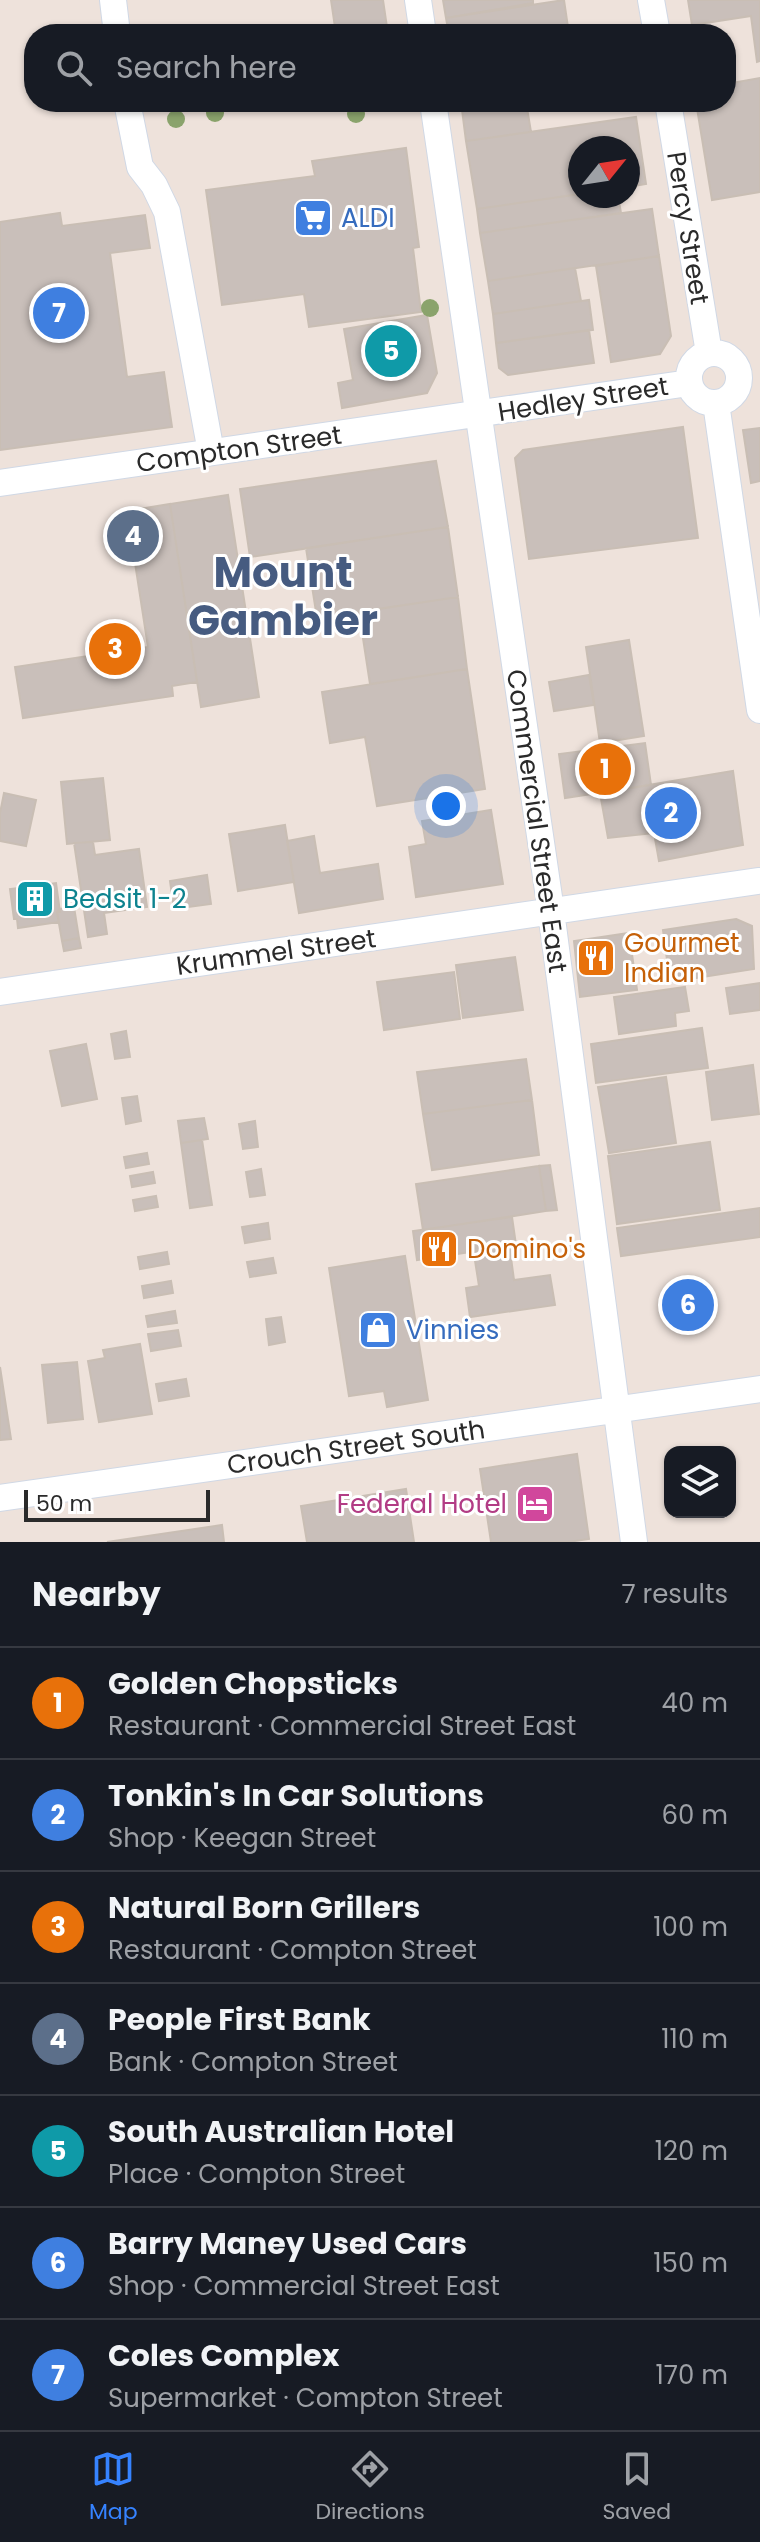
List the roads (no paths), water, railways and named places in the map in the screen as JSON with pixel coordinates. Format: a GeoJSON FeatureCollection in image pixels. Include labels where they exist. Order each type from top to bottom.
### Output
{"type":"FeatureCollection","features":[{"type":"Feature","properties":{"kind":"street"},"geometry":{"type":"LineString","coordinates":[[113,0],[116,24]]}},
{"type":"Feature","properties":{"kind":"street"},"geometry":{"type":"LineString","coordinates":[[418,0],[422,24]]}},
{"type":"Feature","properties":{"kind":"street"},"geometry":{"type":"LineString","coordinates":[[651,0],[655,24]]}},
{"type":"Feature","properties":{"kind":"street"},"geometry":{"type":"LineString","coordinates":[[129,112],[140,167],[154,185],[167,212],[211,452]]}},
{"type":"Feature","properties":{"kind":"street","name":"Commercial Street East"},"geometry":{"type":"LineString","coordinates":[[434,112],[551,911],[634,1542]]}},
{"type":"Feature","properties":{"kind":"street","name":"Percy Street"},"geometry":{"type":"LineString","coordinates":[[670,112],[709,353]]}},
{"type":"Feature","properties":{"kind":"street"},"geometry":{"type":"LineString","coordinates":[[709,353],[725,356],[749,374],[730,397],[716,403],[708,403],[696,396],[689,383],[695,360],[709,353]]}},
{"type":"Feature","properties":{"kind":"street","name":"Hedley Street"},"geometry":{"type":"LineString","coordinates":[[478,415],[689,383]]}},
{"type":"Feature","properties":{"kind":"street"},"geometry":{"type":"LineString","coordinates":[[716,403],[760,710]]}},
{"type":"Feature","properties":{"kind":"street","name":"Compton Street"},"geometry":{"type":"LineString","coordinates":[[0,483],[478,415]]}},
{"type":"Feature","properties":{"kind":"street","name":"Krummel Street"},"geometry":{"type":"LineString","coordinates":[[0,992],[759,880]]}},
{"type":"Feature","properties":{"kind":"street","name":"Crouch Street South"},"geometry":{"type":"LineString","coordinates":[[0,1498],[760,1389]]}},
{"type":"Feature","properties":{"kind":"place","name":"ALDI"},"geometry":{"type":"Point","coordinates":[313,218]}},
{"type":"Feature","properties":{"kind":"place","name":"Coles Complex"},"geometry":{"type":"Point","coordinates":[59,313]}},
{"type":"Feature","properties":{"kind":"place","name":"South Australian Hotel"},"geometry":{"type":"Point","coordinates":[391,351]}},
{"type":"Feature","properties":{"kind":"place","name":"People First Bank"},"geometry":{"type":"Point","coordinates":[133,536]}},
{"type":"Feature","properties":{"kind":"place","name":"Natural Born Grillers"},"geometry":{"type":"Point","coordinates":[115,649]}},
{"type":"Feature","properties":{"kind":"place","name":"Golden Chopsticks"},"geometry":{"type":"Point","coordinates":[605,769]}},
{"type":"Feature","properties":{"kind":"place","name":"Tonkin's In Car Solutions"},"geometry":{"type":"Point","coordinates":[671,813]}},
{"type":"Feature","properties":{"kind":"place","name":"Bedsit 1-2"},"geometry":{"type":"Point","coordinates":[35,899]}},
{"type":"Feature","properties":{"kind":"place","name":"Gourmet Indian"},"geometry":{"type":"Point","coordinates":[596,958]}},
{"type":"Feature","properties":{"kind":"place","name":"Domino's"},"geometry":{"type":"Point","coordinates":[439,1249]}},
{"type":"Feature","properties":{"kind":"place","name":"Barry Maney Used Cars"},"geometry":{"type":"Point","coordinates":[688,1305]}},
{"type":"Feature","properties":{"kind":"place","name":"Vinnies"},"geometry":{"type":"Point","coordinates":[378,1330]}},
{"type":"Feature","properties":{"kind":"place","name":"Federal Hotel"},"geometry":{"type":"Point","coordinates":[535,1504]}},
{"type":"Feature","properties":{"kind":"district","name":"Mount Gambier"},"geometry":{"type":"Point","coordinates":[283,596]}}]}
